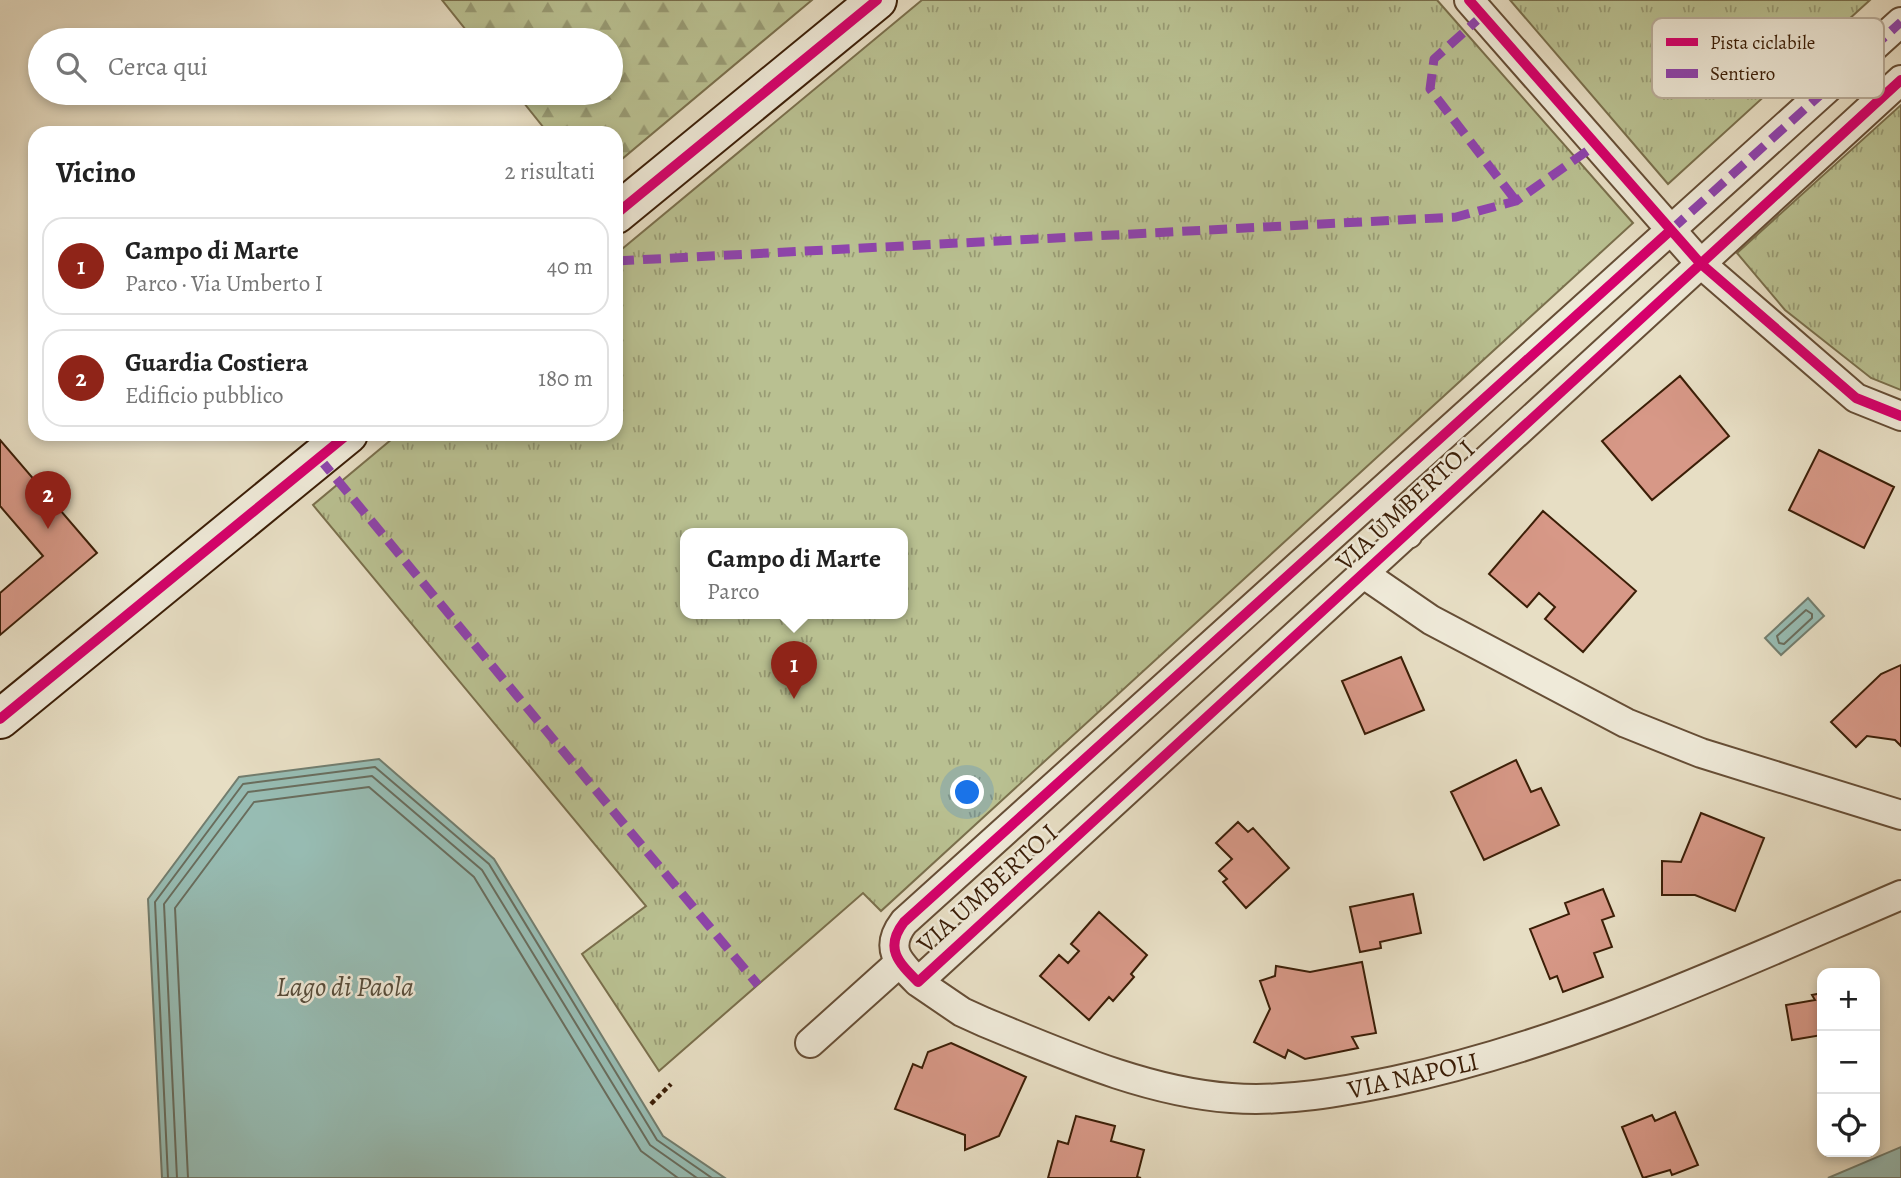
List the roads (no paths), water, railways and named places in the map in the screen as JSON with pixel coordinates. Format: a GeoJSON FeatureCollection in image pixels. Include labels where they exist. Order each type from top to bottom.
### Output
{"type":"FeatureCollection","features":[{"type":"Feature","properties":{"kind":"street"},"geometry":{"type":"LineString","coordinates":[[623,208],[877,0]]}},
{"type":"Feature","properties":{"kind":"street"},"geometry":{"type":"LineString","coordinates":[[1469,0],[1700,264],[1856,398],[1901,416]]}},
{"type":"Feature","properties":{"kind":"street","name":"VIA UMBERTO I"},"geometry":{"type":"LineString","coordinates":[[1884,37],[1901,22]]}},
{"type":"Feature","properties":{"kind":"street","name":"VIA UMBERTO I"},"geometry":{"type":"LineString","coordinates":[[1884,96],[1901,80]]}},
{"type":"Feature","properties":{"kind":"street","name":"VIA UMBERTO I"},"geometry":{"type":"LineString","coordinates":[[908,972],[893,953],[893,942],[904,922],[1817,98]]}},
{"type":"Feature","properties":{"kind":"street","name":"VIA UMBERTO I"},"geometry":{"type":"LineString","coordinates":[[810,1043],[908,972],[1364,574],[1881,98]]}},
{"type":"Feature","properties":{"kind":"street"},"geometry":{"type":"LineString","coordinates":[[0,719],[339,441]]}},
{"type":"Feature","properties":{"kind":"street","name":"VIA UMBERTO I"},"geometry":{"type":"LineString","coordinates":[[1373,499],[1408,534]]}},
{"type":"Feature","properties":{"kind":"street"},"geometry":{"type":"LineString","coordinates":[[1364,574],[1446,629],[1626,723],[1701,753],[1901,816]]}},
{"type":"Feature","properties":{"kind":"street","name":"VIA NAPOLI"},"geometry":{"type":"LineString","coordinates":[[908,972],[962,1012],[1147,1082],[1229,1098],[1301,1098],[1430,1073],[1571,1032],[1662,998],[1901,895]]}},
{"type":"Feature","properties":{"kind":"water"},"geometry":{"type":"Polygon","coordinates":[[[1808,598],[1824,616],[1781,655],[1765,638],[1808,598]]]}},
{"type":"Feature","properties":{"kind":"water","name":"Lago di Paola"},"geometry":{"type":"Polygon","coordinates":[[[379,759],[494,859],[663,1136],[725,1178],[162,1178],[148,899],[239,777],[379,759]]]}},
{"type":"Feature","properties":{"kind":"water"},"geometry":{"type":"Polygon","coordinates":[[[1901,1147],[1901,1178],[1828,1178],[1880,1157],[1901,1147]]]}},
{"type":"Feature","properties":{"kind":"place","name":"Guardia Costiera"},"geometry":{"type":"Point","coordinates":[48,529]}},
{"type":"Feature","properties":{"kind":"place","name":"Campo di Marte"},"geometry":{"type":"Point","coordinates":[794,699]}}]}
